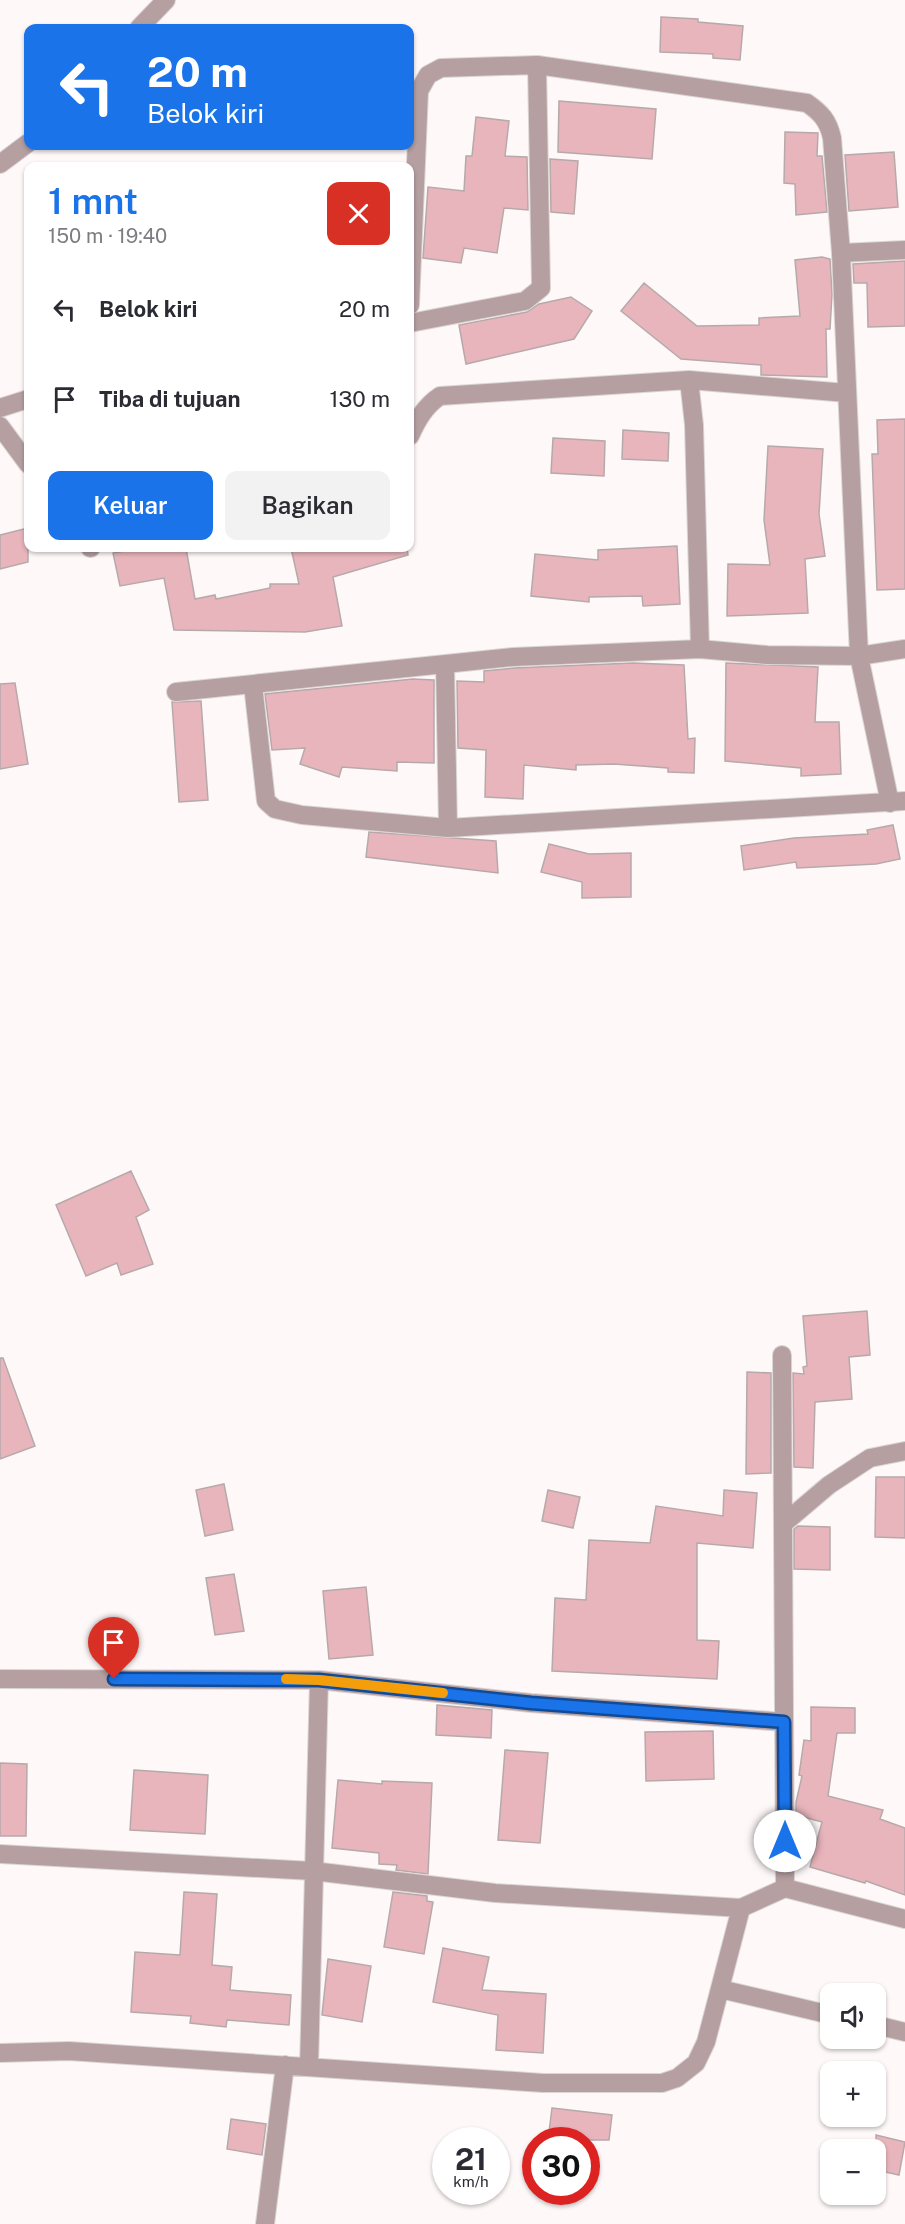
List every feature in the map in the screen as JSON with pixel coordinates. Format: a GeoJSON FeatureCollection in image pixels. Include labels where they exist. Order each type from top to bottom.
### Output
{"type":"FeatureCollection","features":[{"type":"Feature","properties":{"kind":"street"},"geometry":{"type":"LineString","coordinates":[[143,24],[166,0]]}},
{"type":"Feature","properties":{"kind":"street"},"geometry":{"type":"LineString","coordinates":[[414,322],[525,301],[542,288],[537,65]]}},
{"type":"Feature","properties":{"kind":"street"},"geometry":{"type":"LineString","coordinates":[[254,684],[266,801],[270,806],[302,815],[448,828],[897,802],[859,656],[841,253],[832,138],[828,123],[820,112],[807,103],[537,65],[441,68],[428,75],[419,91],[414,210]]}},
{"type":"Feature","properties":{"kind":"street"},"geometry":{"type":"LineString","coordinates":[[0,164],[24,146]]}},
{"type":"Feature","properties":{"kind":"street"},"geometry":{"type":"LineString","coordinates":[[841,253],[905,250]]}},
{"type":"Feature","properties":{"kind":"street"},"geometry":{"type":"LineString","coordinates":[[414,426],[430,403],[440,396],[689,380],[847,393]]}},
{"type":"Feature","properties":{"kind":"street"},"geometry":{"type":"LineString","coordinates":[[689,380],[694,425],[700,649]]}},
{"type":"Feature","properties":{"kind":"street"},"geometry":{"type":"LineString","coordinates":[[0,408],[24,400]]}},
{"type":"Feature","properties":{"kind":"street"},"geometry":{"type":"LineString","coordinates":[[0,426],[24,459]]}},
{"type":"Feature","properties":{"kind":"street"},"geometry":{"type":"LineString","coordinates":[[176,692],[513,657],[700,649],[767,655],[859,656],[905,649]]}},
{"type":"Feature","properties":{"kind":"street"},"geometry":{"type":"LineString","coordinates":[[445,664],[448,828]]}},
{"type":"Feature","properties":{"kind":"street"},"geometry":{"type":"LineString","coordinates":[[782,1355],[785,1888]]}},
{"type":"Feature","properties":{"kind":"street"},"geometry":{"type":"LineString","coordinates":[[783,1524],[829,1485],[870,1458],[905,1451]]}},
{"type":"Feature","properties":{"kind":"street"},"geometry":{"type":"LineString","coordinates":[[0,1678],[319,1680],[531,1703],[784,1722]]}},
{"type":"Feature","properties":{"kind":"street"},"geometry":{"type":"LineString","coordinates":[[309,2067],[319,1680]]}},
{"type":"Feature","properties":{"kind":"street"},"geometry":{"type":"LineString","coordinates":[[0,1854],[313,1871],[495,1893],[741,1908],[785,1888],[905,1919]]}},
{"type":"Feature","properties":{"kind":"street"},"geometry":{"type":"LineString","coordinates":[[0,2053],[69,2051],[543,2083],[662,2084],[677,2078],[696,2062],[706,2042],[741,1908]]}},
{"type":"Feature","properties":{"kind":"street"},"geometry":{"type":"LineString","coordinates":[[720,1989],[820,2012]]}},
{"type":"Feature","properties":{"kind":"street"},"geometry":{"type":"LineString","coordinates":[[886,2027],[905,2032]]}},
{"type":"Feature","properties":{"kind":"street"},"geometry":{"type":"LineString","coordinates":[[265,2224],[285,2065]]}},
{"type":"Feature","properties":{"kind":"building"},"geometry":{"type":"Polygon","coordinates":[[[661,17],[698,19],[698,22],[743,26],[740,60],[713,58],[713,54],[660,52],[661,17]]]}},
{"type":"Feature","properties":{"kind":"building"},"geometry":{"type":"Polygon","coordinates":[[[559,101],[656,109],[652,159],[558,152],[559,101]]]}},
{"type":"Feature","properties":{"kind":"building"},"geometry":{"type":"Polygon","coordinates":[[[476,117],[509,121],[505,156],[527,157],[528,210],[504,208],[497,253],[464,248],[461,263],[423,258],[428,187],[464,191],[466,156],[472,156],[476,117]]]}},
{"type":"Feature","properties":{"kind":"building"},"geometry":{"type":"Polygon","coordinates":[[[785,132],[818,133],[817,156],[822,156],[827,212],[796,215],[795,184],[784,183],[785,132]]]}},
{"type":"Feature","properties":{"kind":"building"},"geometry":{"type":"Polygon","coordinates":[[[894,152],[898,207],[849,211],[845,155],[894,152]]]}},
{"type":"Feature","properties":{"kind":"building"},"geometry":{"type":"Polygon","coordinates":[[[550,159],[578,161],[574,214],[551,212],[550,159]]]}},
{"type":"Feature","properties":{"kind":"building"},"geometry":{"type":"Polygon","coordinates":[[[822,257],[830,259],[832,294],[830,329],[826,329],[827,377],[761,375],[761,365],[681,359],[621,311],[644,283],[697,326],[759,325],[759,318],[800,316],[795,260],[822,257]]]}},
{"type":"Feature","properties":{"kind":"building"},"geometry":{"type":"Polygon","coordinates":[[[905,261],[905,326],[868,327],[867,283],[854,283],[853,264],[905,261]]]}},
{"type":"Feature","properties":{"kind":"building"},"geometry":{"type":"Polygon","coordinates":[[[571,297],[592,311],[574,339],[466,364],[459,325],[527,312],[539,304],[571,297]]]}},
{"type":"Feature","properties":{"kind":"building"},"geometry":{"type":"Polygon","coordinates":[[[905,419],[905,589],[877,590],[872,454],[878,454],[877,420],[905,419]]]}},
{"type":"Feature","properties":{"kind":"building"},"geometry":{"type":"Polygon","coordinates":[[[623,430],[669,433],[668,461],[622,459],[623,430]]]}},
{"type":"Feature","properties":{"kind":"building"},"geometry":{"type":"Polygon","coordinates":[[[553,438],[605,441],[604,476],[551,473],[553,438]]]}},
{"type":"Feature","properties":{"kind":"building"},"geometry":{"type":"Polygon","coordinates":[[[768,446],[823,449],[819,514],[825,556],[805,559],[808,613],[727,616],[728,564],[770,565],[764,520],[768,446]]]}},
{"type":"Feature","properties":{"kind":"building"},"geometry":{"type":"Polygon","coordinates":[[[24,529],[24,552],[28,552],[28,562],[0,569],[0,535],[24,529]]]}},
{"type":"Feature","properties":{"kind":"building"},"geometry":{"type":"Polygon","coordinates":[[[677,546],[680,604],[643,606],[642,596],[589,597],[589,602],[531,596],[535,554],[598,560],[598,550],[677,546]]]}},
{"type":"Feature","properties":{"kind":"building"},"geometry":{"type":"Polygon","coordinates":[[[187,552],[195,599],[215,595],[216,599],[270,588],[270,584],[299,584],[292,552],[408,552],[408,555],[333,577],[342,626],[305,632],[174,630],[164,578],[120,586],[113,553],[187,552]]]}},
{"type":"Feature","properties":{"kind":"building"},"geometry":{"type":"Polygon","coordinates":[[[633,663],[684,665],[688,739],[695,738],[694,773],[668,772],[668,768],[614,764],[576,765],[576,770],[524,765],[523,799],[485,797],[486,750],[458,748],[457,681],[484,682],[484,671],[633,663]]]}},
{"type":"Feature","properties":{"kind":"building"},"geometry":{"type":"Polygon","coordinates":[[[726,663],[818,667],[815,722],[839,722],[841,774],[801,776],[801,768],[725,761],[726,663]]]}},
{"type":"Feature","properties":{"kind":"building"},"geometry":{"type":"Polygon","coordinates":[[[413,679],[434,680],[434,763],[397,762],[397,771],[342,767],[339,777],[300,764],[305,748],[272,750],[265,694],[413,679]]]}},
{"type":"Feature","properties":{"kind":"building"},"geometry":{"type":"Polygon","coordinates":[[[15,683],[28,764],[0,769],[0,684],[15,683]]]}},
{"type":"Feature","properties":{"kind":"building"},"geometry":{"type":"Polygon","coordinates":[[[201,701],[208,800],[179,802],[172,702],[201,701]]]}},
{"type":"Feature","properties":{"kind":"building"},"geometry":{"type":"Polygon","coordinates":[[[893,825],[900,859],[876,864],[797,868],[796,862],[744,870],[741,846],[794,838],[868,834],[867,830],[893,825]]]}},
{"type":"Feature","properties":{"kind":"building"},"geometry":{"type":"Polygon","coordinates":[[[369,832],[496,841],[498,873],[366,857],[369,832]]]}},
{"type":"Feature","properties":{"kind":"building"},"geometry":{"type":"Polygon","coordinates":[[[549,844],[589,854],[631,853],[631,897],[582,898],[582,882],[541,872],[549,844]]]}},
{"type":"Feature","properties":{"kind":"building"},"geometry":{"type":"Polygon","coordinates":[[[131,1171],[149,1210],[136,1217],[153,1264],[121,1275],[117,1263],[86,1276],[56,1205],[131,1171]]]}},
{"type":"Feature","properties":{"kind":"building"},"geometry":{"type":"Polygon","coordinates":[[[867,1311],[870,1355],[849,1357],[852,1399],[815,1402],[813,1468],[794,1467],[793,1373],[804,1374],[803,1367],[807,1366],[803,1316],[867,1311]]]}},
{"type":"Feature","properties":{"kind":"building"},"geometry":{"type":"Polygon","coordinates":[[[0,1358],[3,1358],[35,1446],[0,1459],[0,1358]]]}},
{"type":"Feature","properties":{"kind":"building"},"geometry":{"type":"Polygon","coordinates":[[[747,1372],[771,1373],[771,1473],[746,1474],[747,1372]]]}},
{"type":"Feature","properties":{"kind":"building"},"geometry":{"type":"Polygon","coordinates":[[[876,1477],[905,1477],[905,1538],[875,1537],[876,1477]]]}},
{"type":"Feature","properties":{"kind":"building"},"geometry":{"type":"Polygon","coordinates":[[[224,1484],[233,1530],[205,1536],[196,1490],[224,1484]]]}},
{"type":"Feature","properties":{"kind":"building"},"geometry":{"type":"Polygon","coordinates":[[[548,1490],[580,1497],[573,1528],[542,1521],[548,1490]]]}},
{"type":"Feature","properties":{"kind":"building"},"geometry":{"type":"Polygon","coordinates":[[[724,1490],[757,1493],[753,1548],[697,1543],[697,1640],[719,1641],[717,1679],[552,1671],[555,1598],[586,1600],[589,1540],[650,1543],[656,1506],[723,1516],[724,1490]]]}},
{"type":"Feature","properties":{"kind":"building"},"geometry":{"type":"Polygon","coordinates":[[[798,1526],[830,1527],[830,1570],[794,1569],[794,1529],[798,1526]]]}},
{"type":"Feature","properties":{"kind":"building"},"geometry":{"type":"Polygon","coordinates":[[[234,1574],[244,1631],[215,1635],[206,1578],[234,1574]]]}},
{"type":"Feature","properties":{"kind":"building"},"geometry":{"type":"Polygon","coordinates":[[[366,1587],[373,1655],[329,1659],[323,1591],[366,1587]]]}},
{"type":"Feature","properties":{"kind":"building"},"geometry":{"type":"Polygon","coordinates":[[[437,1705],[492,1710],[491,1738],[436,1735],[437,1705]]]}},
{"type":"Feature","properties":{"kind":"building"},"geometry":{"type":"Polygon","coordinates":[[[811,1707],[855,1708],[855,1733],[837,1733],[828,1796],[883,1810],[880,1819],[905,1828],[905,1895],[866,1881],[865,1883],[810,1867],[822,1822],[796,1815],[796,1802],[802,1776],[799,1775],[804,1740],[811,1741],[811,1707]]]}},
{"type":"Feature","properties":{"kind":"building"},"geometry":{"type":"Polygon","coordinates":[[[713,1731],[714,1779],[646,1781],[645,1732],[713,1731]]]}},
{"type":"Feature","properties":{"kind":"building"},"geometry":{"type":"Polygon","coordinates":[[[505,1750],[548,1753],[540,1843],[498,1840],[505,1750]]]}},
{"type":"Feature","properties":{"kind":"building"},"geometry":{"type":"Polygon","coordinates":[[[0,1763],[27,1764],[26,1836],[0,1836],[0,1763]]]}},
{"type":"Feature","properties":{"kind":"building"},"geometry":{"type":"Polygon","coordinates":[[[134,1770],[208,1775],[205,1834],[130,1830],[134,1770]]]}},
{"type":"Feature","properties":{"kind":"building"},"geometry":{"type":"Polygon","coordinates":[[[338,1780],[382,1784],[382,1781],[432,1783],[428,1874],[396,1870],[397,1865],[379,1864],[379,1853],[332,1848],[338,1780]]]}},
{"type":"Feature","properties":{"kind":"building"},"geometry":{"type":"Polygon","coordinates":[[[184,1892],[217,1894],[212,1965],[232,1967],[230,1990],[291,1995],[289,2025],[227,2020],[226,2027],[190,2023],[191,2016],[131,2012],[135,1952],[180,1955],[184,1892]]]}},
{"type":"Feature","properties":{"kind":"building"},"geometry":{"type":"Polygon","coordinates":[[[393,1892],[427,1896],[427,1901],[433,1902],[424,1954],[384,1947],[393,1892]]]}},
{"type":"Feature","properties":{"kind":"building"},"geometry":{"type":"Polygon","coordinates":[[[443,1948],[489,1957],[482,1990],[546,1994],[543,2053],[496,2050],[498,2015],[433,2002],[443,1948]]]}},
{"type":"Feature","properties":{"kind":"building"},"geometry":{"type":"Polygon","coordinates":[[[328,1959],[371,1966],[362,2022],[322,2015],[328,1959]]]}},
{"type":"Feature","properties":{"kind":"building"},"geometry":{"type":"Polygon","coordinates":[[[552,2108],[612,2115],[609,2140],[600,2140],[600,2127],[550,2127],[552,2108]]]}},
{"type":"Feature","properties":{"kind":"building"},"geometry":{"type":"Polygon","coordinates":[[[231,2119],[266,2124],[262,2155],[227,2149],[231,2119]]]}},
{"type":"Feature","properties":{"kind":"building"},"geometry":{"type":"Polygon","coordinates":[[[876,2135],[905,2142],[899,2175],[886,2172],[886,2139],[876,2139],[876,2135]]]}},
{"type":"Feature","properties":{"kind":"slow traffic"},"geometry":{"type":"LineString","coordinates":[[286,1679],[319,1680],[443,1693]]}},
{"type":"Feature","properties":{"kind":"route"},"geometry":{"type":"LineString","coordinates":[[114,1679],[319,1680],[531,1703],[784,1722],[785,1841]]}}]}
